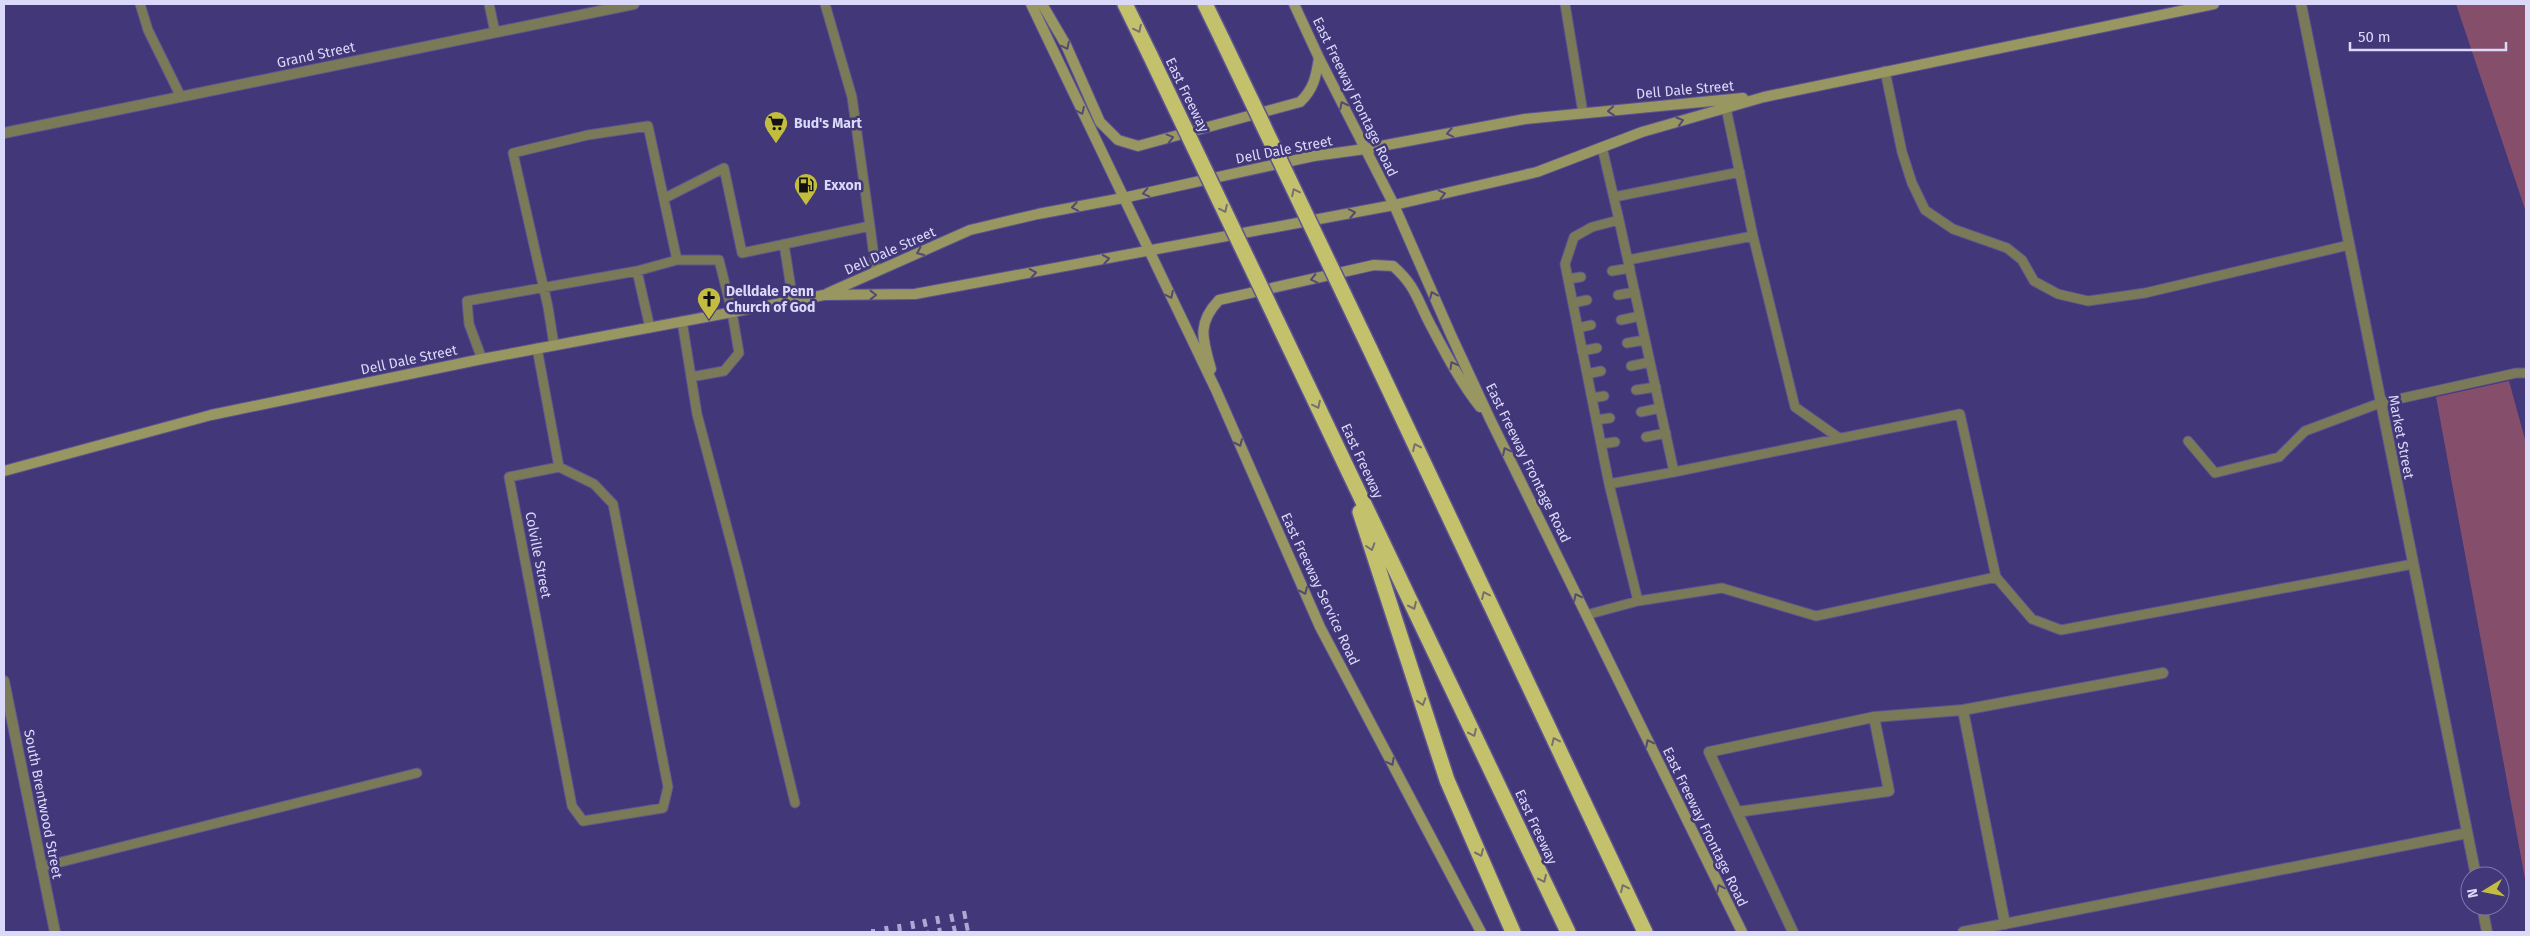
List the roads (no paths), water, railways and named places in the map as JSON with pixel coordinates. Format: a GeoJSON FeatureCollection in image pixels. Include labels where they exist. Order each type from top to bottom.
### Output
{"type":"FeatureCollection","features":[{"type":"Feature","properties":{"kind":"highway","name":"East Freeway"},"geometry":{"type":"LineString","coordinates":[[1126,4],[1568,932]]}},
{"type":"Feature","properties":{"kind":"highway"},"geometry":{"type":"LineString","coordinates":[[1205,4],[1645,932]]}},
{"type":"Feature","properties":{"kind":"highway"},"geometry":{"type":"LineString","coordinates":[[1340,451],[1447,780],[1513,932]]}},
{"type":"Feature","properties":{"kind":"main road"},"geometry":{"type":"LineString","coordinates":[[1031,4],[1149,252]]}},
{"type":"Feature","properties":{"kind":"main road"},"geometry":{"type":"LineString","coordinates":[[1042,4],[1066,45],[1100,122],[1118,140],[1138,146],[1300,102],[1309,93],[1316,78],[1319,58]]}},
{"type":"Feature","properties":{"kind":"main road","name":"East Freeway Frontage Road"},"geometry":{"type":"LineString","coordinates":[[1294,4],[1319,58],[1394,205],[1490,419],[1742,932]]}},
{"type":"Feature","properties":{"kind":"main road","name":"Dell Dale Street"},"geometry":{"type":"LineString","coordinates":[[4,471],[211,415],[537,348],[824,295],[915,294],[1394,205],[1537,172],[1642,132],[1764,97],[2214,4]]}},
{"type":"Feature","properties":{"kind":"main road","name":"Dell Dale Street"},"geometry":{"type":"LineString","coordinates":[[824,295],[970,230],[1038,214],[1123,198],[1314,156],[1365,149],[1525,119],[1764,97]]}},
{"type":"Feature","properties":{"kind":"main road","name":"East Freeway Service Road"},"geometry":{"type":"LineString","coordinates":[[1149,252],[1216,390],[1320,627],[1481,932]]}},
{"type":"Feature","properties":{"kind":"main road"},"geometry":{"type":"LineString","coordinates":[[1216,390],[1202,333],[1208,311],[1219,300],[1374,266],[1393,266],[1409,280],[1430,324],[1470,394],[1490,419]]}},
{"type":"Feature","properties":{"kind":"street","name":"Grand Street"},"geometry":{"type":"LineString","coordinates":[[4,133],[613,6],[634,4]]}},
{"type":"Feature","properties":{"kind":"street","name":"Market Street"},"geometry":{"type":"LineString","coordinates":[[2301,4],[2474,866]]}},
{"type":"Feature","properties":{"kind":"street"},"geometry":{"type":"LineString","coordinates":[[1793,932],[1709,752],[1874,717],[1963,710],[2163,674]]}},
{"type":"Feature","properties":{"kind":"street","name":"South Brentwood Street"},"geometry":{"type":"LineString","coordinates":[[4,681],[55,932]]}},
{"type":"Feature","properties":{"kind":"street"},"geometry":{"type":"LineString","coordinates":[[1963,710],[2005,924]]}},
{"type":"Feature","properties":{"kind":"street"},"geometry":{"type":"LineString","coordinates":[[1737,812],[1889,791],[1874,717]]}},
{"type":"Feature","properties":{"kind":"street"},"geometry":{"type":"LineString","coordinates":[[1963,932],[2467,833]]}},
{"type":"Feature","properties":{"kind":"street"},"geometry":{"type":"LineString","coordinates":[[2484,916],[2487,932]]}},
{"type":"Feature","properties":{"kind":"lane"},"geometry":{"type":"LineString","coordinates":[[140,4],[148,30],[181,96]]}},
{"type":"Feature","properties":{"kind":"lane"},"geometry":{"type":"LineString","coordinates":[[489,4],[495,32]]}},
{"type":"Feature","properties":{"kind":"lane"},"geometry":{"type":"LineString","coordinates":[[825,4],[852,97],[876,272]]}},
{"type":"Feature","properties":{"kind":"lane"},"geometry":{"type":"LineString","coordinates":[[1565,4],[1583,114]]}},
{"type":"Feature","properties":{"kind":"lane"},"geometry":{"type":"LineString","coordinates":[[1885,71],[1902,152],[1912,183],[1925,210],[1953,229],[2007,248],[2022,260],[2034,281],[2058,294],[2088,301],[2145,293],[2349,245]]}},
{"type":"Feature","properties":{"kind":"lane"},"geometry":{"type":"LineString","coordinates":[[1726,108],[1753,236],[1795,407],[1840,438]]}},
{"type":"Feature","properties":{"kind":"lane"},"geometry":{"type":"LineString","coordinates":[[554,345],[544,287],[513,152],[588,135],[648,126],[677,260]]}},
{"type":"Feature","properties":{"kind":"lane"},"geometry":{"type":"LineString","coordinates":[[1602,147],[1674,472]]}},
{"type":"Feature","properties":{"kind":"lane"},"geometry":{"type":"LineString","coordinates":[[665,198],[724,168],[742,253],[870,226]]}},
{"type":"Feature","properties":{"kind":"lane"},"geometry":{"type":"LineString","coordinates":[[1614,197],[1740,172]]}},
{"type":"Feature","properties":{"kind":"lane"},"geometry":{"type":"LineString","coordinates":[[1619,220],[1592,226],[1574,237],[1565,264],[1609,484],[1638,600]]}},
{"type":"Feature","properties":{"kind":"lane"},"geometry":{"type":"LineString","coordinates":[[1612,271],[1629,264],[1753,236]]}},
{"type":"Feature","properties":{"kind":"lane"},"geometry":{"type":"LineString","coordinates":[[784,244],[793,301]]}},
{"type":"Feature","properties":{"kind":"lane"},"geometry":{"type":"LineString","coordinates":[[482,359],[470,324],[467,301],[637,271],[677,260],[719,260],[732,312],[739,353],[724,371],[691,377]]}},
{"type":"Feature","properties":{"kind":"lane"},"geometry":{"type":"LineString","coordinates":[[637,271],[650,328]]}},
{"type":"Feature","properties":{"kind":"lane"},"geometry":{"type":"LineString","coordinates":[[1568,279],[1582,276]]}},
{"type":"Feature","properties":{"kind":"lane"},"geometry":{"type":"LineString","coordinates":[[1618,295],[1635,292]]}},
{"type":"Feature","properties":{"kind":"lane"},"geometry":{"type":"LineString","coordinates":[[1573,303],[1587,300]]}},
{"type":"Feature","properties":{"kind":"lane"},"geometry":{"type":"LineString","coordinates":[[1622,320],[1640,316]]}},
{"type":"Feature","properties":{"kind":"lane"},"geometry":{"type":"LineString","coordinates":[[682,321],[697,414],[738,569],[795,803]]}},
{"type":"Feature","properties":{"kind":"lane"},"geometry":{"type":"LineString","coordinates":[[1578,328],[1591,325]]}},
{"type":"Feature","properties":{"kind":"lane"},"geometry":{"type":"LineString","coordinates":[[1627,343],[1645,340]]}},
{"type":"Feature","properties":{"kind":"lane"},"geometry":{"type":"LineString","coordinates":[[537,348],[559,467]]}},
{"type":"Feature","properties":{"kind":"lane"},"geometry":{"type":"LineString","coordinates":[[1582,351],[1597,348]]}},
{"type":"Feature","properties":{"kind":"lane"},"geometry":{"type":"LineString","coordinates":[[1631,366],[1650,362]]}},
{"type":"Feature","properties":{"kind":"lane"},"geometry":{"type":"LineString","coordinates":[[1587,374],[1601,372]]}},
{"type":"Feature","properties":{"kind":"lane"},"geometry":{"type":"LineString","coordinates":[[2188,441],[2215,473],[2280,457],[2305,431],[2380,403],[2516,373],[2526,373]]}},
{"type":"Feature","properties":{"kind":"lane"},"geometry":{"type":"LineString","coordinates":[[1636,390],[1656,387]]}},
{"type":"Feature","properties":{"kind":"lane"},"geometry":{"type":"LineString","coordinates":[[1592,398],[1604,396]]}},
{"type":"Feature","properties":{"kind":"lane"},"geometry":{"type":"LineString","coordinates":[[1641,412],[1660,408]]}},
{"type":"Feature","properties":{"kind":"lane"},"geometry":{"type":"LineString","coordinates":[[1609,484],[1960,414],[1996,577],[2032,619],[2061,630],[2413,564]]}},
{"type":"Feature","properties":{"kind":"lane"},"geometry":{"type":"LineString","coordinates":[[1596,420],[1610,418]]}},
{"type":"Feature","properties":{"kind":"lane"},"geometry":{"type":"LineString","coordinates":[[1646,437],[1666,433]]}},
{"type":"Feature","properties":{"kind":"lane"},"geometry":{"type":"LineString","coordinates":[[1601,444],[1615,442]]}},
{"type":"Feature","properties":{"kind":"lane","name":"Colville Street"},"geometry":{"type":"LineString","coordinates":[[559,467],[594,484],[613,504],[668,787],[663,808],[584,821],[572,806],[509,477],[559,467]]}},
{"type":"Feature","properties":{"kind":"lane"},"geometry":{"type":"LineString","coordinates":[[1586,614],[1638,600],[1722,588],[1816,616],[1996,577]]}},
{"type":"Feature","properties":{"kind":"lane"},"geometry":{"type":"LineString","coordinates":[[41,867],[417,773]]}},
{"type":"Feature","properties":{"kind":"railway"},"geometry":{"type":"LineString","coordinates":[[964,911],[968,932]]}},
{"type":"Feature","properties":{"kind":"railway"},"geometry":{"type":"LineString","coordinates":[[951,914],[955,932]]}},
{"type":"Feature","properties":{"kind":"railway"},"geometry":{"type":"LineString","coordinates":[[937,916],[940,932]]}},
{"type":"Feature","properties":{"kind":"railway"},"geometry":{"type":"LineString","coordinates":[[924,919],[927,932]]}},
{"type":"Feature","properties":{"kind":"railway"},"geometry":{"type":"LineString","coordinates":[[912,921],[914,932]]}},
{"type":"Feature","properties":{"kind":"railway"},"geometry":{"type":"LineString","coordinates":[[899,924],[900,932]]}},
{"type":"Feature","properties":{"kind":"railway"},"geometry":{"type":"LineString","coordinates":[[886,926],[887,932]]}},
{"type":"Feature","properties":{"kind":"place","name":"Bud's Mart"},"geometry":{"type":"Point","coordinates":[776,144]}},
{"type":"Feature","properties":{"kind":"place","name":"Exxon"},"geometry":{"type":"Point","coordinates":[806,206]}},
{"type":"Feature","properties":{"kind":"place","name":"Delldale Penn Church of God"},"geometry":{"type":"Point","coordinates":[709,320]}}]}
